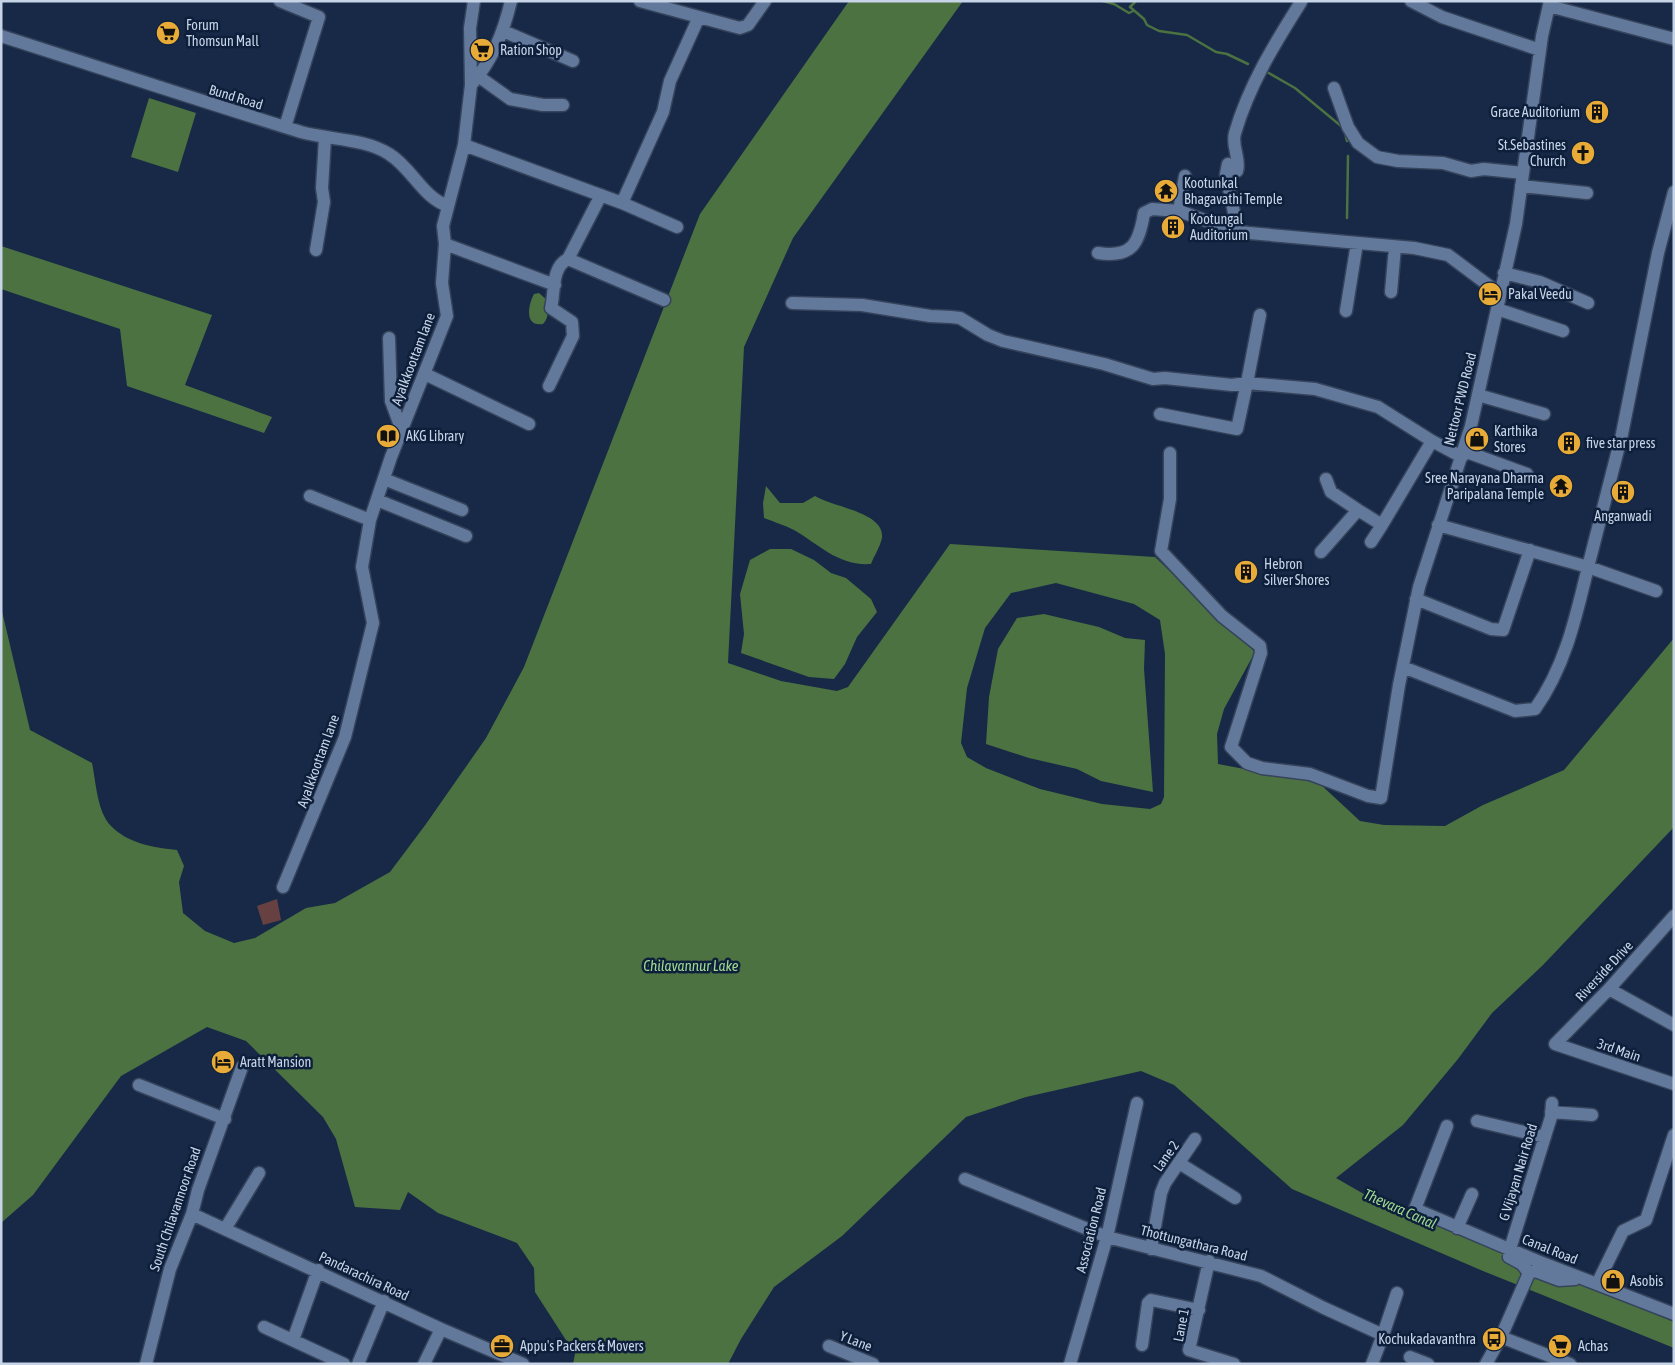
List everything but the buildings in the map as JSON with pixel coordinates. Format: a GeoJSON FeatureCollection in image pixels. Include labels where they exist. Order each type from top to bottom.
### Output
{"type":"FeatureCollection","features":[{"type":"Feature","properties":{"kind":"street"},"geometry":{"type":"LineString","coordinates":[[280,1],[319,17],[284,127]]}},
{"type":"Feature","properties":{"kind":"street","name":"Ayalkkoottam lane"},"geometry":{"type":"LineString","coordinates":[[283,887],[345,737],[372,623],[362,566],[370,520],[447,316],[442,282],[445,244],[443,226],[464,145],[475,81],[470,28],[474,1]]}},
{"type":"Feature","properties":{"kind":"street"},"geometry":{"type":"LineString","coordinates":[[510,1],[498,45],[475,81],[510,99],[543,105],[562,105]]}},
{"type":"Feature","properties":{"kind":"street"},"geometry":{"type":"LineString","coordinates":[[642,2],[740,28],[748,25],[765,1]]}},
{"type":"Feature","properties":{"kind":"street"},"geometry":{"type":"LineString","coordinates":[[1411,1],[1442,16],[1540,50]]}},
{"type":"Feature","properties":{"kind":"street"},"geometry":{"type":"LineString","coordinates":[[1238,232],[1226,168],[1228,164],[1237,171],[1234,136],[1262,68],[1302,2]]}},
{"type":"Feature","properties":{"kind":"street"},"geometry":{"type":"LineString","coordinates":[[1550,4],[1674,39]]}},
{"type":"Feature","properties":{"kind":"street","name":"Nettoor PWD Road"},"geometry":{"type":"LineString","coordinates":[[1170,453],[1170,498],[1160,551],[1222,616],[1260,646],[1261,654],[1231,747],[1247,763],[1262,768],[1310,774],[1368,796],[1381,798],[1416,598],[1438,525],[1463,454],[1497,309],[1521,186],[1540,50],[1550,4]]}},
{"type":"Feature","properties":{"kind":"street"},"geometry":{"type":"LineString","coordinates":[[622,203],[663,112],[670,81],[699,17]]}},
{"type":"Feature","properties":{"kind":"street"},"geometry":{"type":"LineString","coordinates":[[503,31],[573,61]]}},
{"type":"Feature","properties":{"kind":"street","name":"Bund Road"},"geometry":{"type":"LineString","coordinates":[[1,36],[284,127],[325,138],[362,144],[389,154],[436,202],[448,206]]}},
{"type":"Feature","properties":{"kind":"street"},"geometry":{"type":"LineString","coordinates":[[1334,88],[1348,127],[1358,143],[1377,157],[1398,161],[1443,163],[1470,171],[1484,169],[1523,173]]}},
{"type":"Feature","properties":{"kind":"street"},"geometry":{"type":"LineString","coordinates":[[316,250],[324,202],[322,188],[325,138]]}},
{"type":"Feature","properties":{"kind":"street"},"geometry":{"type":"LineString","coordinates":[[464,145],[622,203],[677,227]]}},
{"type":"Feature","properties":{"kind":"street"},"geometry":{"type":"LineString","coordinates":[[1179,211],[1185,176]]}},
{"type":"Feature","properties":{"kind":"street"},"geometry":{"type":"LineString","coordinates":[[1521,186],[1587,193]]}},
{"type":"Feature","properties":{"kind":"street"},"geometry":{"type":"LineString","coordinates":[[1403,667],[1515,711],[1535,709],[1546,695],[1570,640],[1622,434],[1658,253],[1674,192]]}},
{"type":"Feature","properties":{"kind":"street"},"geometry":{"type":"LineString","coordinates":[[549,386],[574,336],[572,322],[551,308],[555,284],[554,278],[562,262],[568,259],[601,195]]}},
{"type":"Feature","properties":{"kind":"street"},"geometry":{"type":"LineString","coordinates":[[1098,253],[1114,255],[1124,253],[1140,236],[1144,213],[1152,209],[1179,211],[1238,232],[1395,247],[1448,255],[1492,288],[1501,290]]}},
{"type":"Feature","properties":{"kind":"street"},"geometry":{"type":"LineString","coordinates":[[1346,311],[1357,243]]}},
{"type":"Feature","properties":{"kind":"street"},"geometry":{"type":"LineString","coordinates":[[445,244],[555,284]]}},
{"type":"Feature","properties":{"kind":"street"},"geometry":{"type":"LineString","coordinates":[[1391,292],[1395,247]]}},
{"type":"Feature","properties":{"kind":"street"},"geometry":{"type":"LineString","coordinates":[[568,259],[664,300]]}},
{"type":"Feature","properties":{"kind":"street"},"geometry":{"type":"LineString","coordinates":[[1504,274],[1540,282],[1588,303]]}},
{"type":"Feature","properties":{"kind":"street"},"geometry":{"type":"LineString","coordinates":[[792,304],[862,305],[930,316],[960,318],[1002,341],[1104,364],[1153,379],[1165,378],[1232,385],[1246,383],[1315,388],[1378,407],[1432,441],[1463,454],[1527,474]]}},
{"type":"Feature","properties":{"kind":"street"},"geometry":{"type":"LineString","coordinates":[[1497,309],[1563,332]]}},
{"type":"Feature","properties":{"kind":"street"},"geometry":{"type":"LineString","coordinates":[[1160,414],[1237,429],[1260,315]]}},
{"type":"Feature","properties":{"kind":"street"},"geometry":{"type":"LineString","coordinates":[[389,338],[391,401],[402,431]]}},
{"type":"Feature","properties":{"kind":"street"},"geometry":{"type":"LineString","coordinates":[[425,374],[529,424]]}},
{"type":"Feature","properties":{"kind":"street"},"geometry":{"type":"LineString","coordinates":[[1478,395],[1544,414]]}},
{"type":"Feature","properties":{"kind":"street"},"geometry":{"type":"LineString","coordinates":[[1371,542],[1432,441]]}},
{"type":"Feature","properties":{"kind":"street"},"geometry":{"type":"LineString","coordinates":[[384,479],[462,510]]}},
{"type":"Feature","properties":{"kind":"street"},"geometry":{"type":"LineString","coordinates":[[1326,479],[1331,492],[1382,525]]}},
{"type":"Feature","properties":{"kind":"street"},"geometry":{"type":"LineString","coordinates":[[310,496],[370,520]]}},
{"type":"Feature","properties":{"kind":"street"},"geometry":{"type":"LineString","coordinates":[[377,500],[466,536]]}},
{"type":"Feature","properties":{"kind":"street"},"geometry":{"type":"LineString","coordinates":[[1321,552],[1358,510]]}},
{"type":"Feature","properties":{"kind":"street"},"geometry":{"type":"LineString","coordinates":[[1438,525],[1588,567],[1656,591]]}},
{"type":"Feature","properties":{"kind":"street"},"geometry":{"type":"LineString","coordinates":[[1416,598],[1491,628],[1503,630],[1530,550]]}},
{"type":"Feature","properties":{"kind":"street","name":"Riverside Drive"},"geometry":{"type":"LineString","coordinates":[[1555,1044],[1609,989],[1674,916]]}},
{"type":"Feature","properties":{"kind":"street"},"geometry":{"type":"LineString","coordinates":[[1609,989],[1674,1025]]}},
{"type":"Feature","properties":{"kind":"street","name":"3rd Main"},"geometry":{"type":"LineString","coordinates":[[1555,1044],[1674,1084]]}},
{"type":"Feature","properties":{"kind":"street","name":"South Chilavannoor Road"},"geometry":{"type":"LineString","coordinates":[[146,1364],[170,1269],[192,1214],[212,1147],[225,1119],[242,1067]]}},
{"type":"Feature","properties":{"kind":"street"},"geometry":{"type":"LineString","coordinates":[[139,1085],[225,1119]]}},
{"type":"Feature","properties":{"kind":"street","name":"Association Road"},"geometry":{"type":"LineString","coordinates":[[1070,1364],[1107,1237],[1137,1103]]}},
{"type":"Feature","properties":{"kind":"street","name":"G Vijayan Nair Road"},"geometry":{"type":"LineString","coordinates":[[1510,1249],[1545,1137],[1552,1108],[1592,1115]]}},
{"type":"Feature","properties":{"kind":"street"},"geometry":{"type":"LineString","coordinates":[[1477,1121],[1545,1137]]}},
{"type":"Feature","properties":{"kind":"street","name":"Canal Road"},"geometry":{"type":"LineString","coordinates":[[1447,1126],[1415,1209],[1457,1228],[1674,1314]]}},
{"type":"Feature","properties":{"kind":"street"},"geometry":{"type":"LineString","coordinates":[[1597,1284],[1623,1230],[1646,1220],[1674,1135]]}},
{"type":"Feature","properties":{"kind":"street","name":"Lane 2"},"geometry":{"type":"LineString","coordinates":[[1151,1249],[1161,1193],[1195,1140]]}},
{"type":"Feature","properties":{"kind":"street"},"geometry":{"type":"LineString","coordinates":[[1179,1164],[1235,1198]]}},
{"type":"Feature","properties":{"kind":"street"},"geometry":{"type":"LineString","coordinates":[[226,1229],[259,1173]]}},
{"type":"Feature","properties":{"kind":"street","name":"Thottungathara Road"},"geometry":{"type":"LineString","coordinates":[[965,1178],[1107,1237],[1151,1249],[1209,1261],[1261,1276],[1383,1335]]}},
{"type":"Feature","properties":{"kind":"street"},"geometry":{"type":"LineString","coordinates":[[1457,1228],[1472,1194]]}},
{"type":"Feature","properties":{"kind":"street","name":"Pandarachira Road"},"geometry":{"type":"LineString","coordinates":[[192,1214],[384,1301],[498,1359],[523,1364]]}},
{"type":"Feature","properties":{"kind":"street"},"geometry":{"type":"LineString","coordinates":[[1510,1249],[1509,1257],[1522,1264],[1529,1272]]}},
{"type":"Feature","properties":{"kind":"street","name":"Lane 1"},"geometry":{"type":"LineString","coordinates":[[1209,1261],[1189,1350],[1234,1364]]}},
{"type":"Feature","properties":{"kind":"street"},"geometry":{"type":"LineString","coordinates":[[292,1340],[318,1270]]}},
{"type":"Feature","properties":{"kind":"street"},"geometry":{"type":"LineString","coordinates":[[1529,1272],[1535,1271],[1559,1280],[1581,1278]]}},
{"type":"Feature","properties":{"kind":"street"},"geometry":{"type":"LineString","coordinates":[[1486,1364],[1501,1337],[1529,1272]]}},
{"type":"Feature","properties":{"kind":"street"},"geometry":{"type":"LineString","coordinates":[[1372,1364],[1397,1293]]}},
{"type":"Feature","properties":{"kind":"street"},"geometry":{"type":"LineString","coordinates":[[1142,1345],[1148,1303],[1151,1300],[1199,1310]]}},
{"type":"Feature","properties":{"kind":"street"},"geometry":{"type":"LineString","coordinates":[[358,1364],[384,1301]]}},
{"type":"Feature","properties":{"kind":"street"},"geometry":{"type":"LineString","coordinates":[[264,1327],[344,1364]]}},
{"type":"Feature","properties":{"kind":"street"},"geometry":{"type":"LineString","coordinates":[[424,1364],[441,1329]]}},
{"type":"Feature","properties":{"kind":"street"},"geometry":{"type":"LineString","coordinates":[[1501,1337],[1570,1364]]}},
{"type":"Feature","properties":{"kind":"street","name":"Y Lane"},"geometry":{"type":"LineString","coordinates":[[829,1346],[873,1364]]}},
{"type":"Feature","properties":{"kind":"street"},"geometry":{"type":"LineString","coordinates":[[1410,1357],[1428,1364]]}},
{"type":"Feature","properties":{"kind":"shaded area"},"geometry":{"type":"Polygon","coordinates":[[[277,899],[281,920],[263,925],[257,906],[277,899]]]}},
{"type":"Feature","properties":{"kind":"water","name":"Chilavannur Lake"},"geometry":{"type":"Polygon","coordinates":[[[849,1],[963,1],[793,238],[744,347],[728,663],[781,681],[837,691],[848,687],[950,544],[1155,557],[1255,652],[1224,709],[1217,734],[1218,764],[1319,783],[1360,821],[1384,825],[1445,826],[1483,805],[1564,770],[1674,638],[1674,827],[1543,965],[1492,1013],[1458,1059],[1403,1125],[1336,1178],[1369,1197],[1381,1198],[1539,1270],[1596,1289],[1674,1322],[1674,1348],[1483,1271],[1292,1189],[1174,1085],[1141,1071],[1026,1097],[966,1117],[842,1236],[774,1287],[741,1339],[728,1364],[573,1364],[575,1354],[535,1292],[534,1268],[517,1243],[438,1213],[408,1192],[400,1210],[355,1207],[336,1139],[323,1117],[246,1041],[207,1027],[121,1076],[33,1195],[1,1223],[1,607],[30,730],[92,763],[103,813],[106,820],[118,832],[142,844],[177,850],[184,866],[179,882],[183,913],[205,931],[234,943],[255,938],[306,908],[335,903],[390,872],[486,738],[524,667],[700,214],[849,1]],[[1056,583],[1011,593],[985,628],[967,688],[961,743],[967,757],[986,768],[1040,789],[1102,804],[1150,809],[1161,804],[1164,797],[1165,654],[1160,620],[1134,604],[1056,583]]]}},
{"type":"Feature","properties":{"kind":"water"},"geometry":{"type":"Polygon","coordinates":[[[149,98],[196,113],[178,172],[131,157],[149,98]]]}},
{"type":"Feature","properties":{"kind":"water"},"geometry":{"type":"Polygon","coordinates":[[[1,246],[212,315],[185,385],[272,417],[264,433],[127,386],[120,329],[1,289],[1,246]]]}},
{"type":"Feature","properties":{"kind":"water"},"geometry":{"type":"Polygon","coordinates":[[[539,293],[548,301],[547,316],[543,324],[533,322],[529,314],[534,294],[539,293]]]}},
{"type":"Feature","properties":{"kind":"water"},"geometry":{"type":"Polygon","coordinates":[[[766,486],[780,503],[803,503],[815,496],[867,516],[881,529],[882,538],[871,564],[859,564],[839,558],[794,530],[764,518],[763,503],[766,486]]]}},
{"type":"Feature","properties":{"kind":"water"},"geometry":{"type":"Polygon","coordinates":[[[770,549],[791,549],[814,560],[831,573],[846,578],[871,599],[877,612],[857,637],[845,664],[834,679],[809,677],[741,653],[744,634],[740,594],[750,560],[770,549]]]}},
{"type":"Feature","properties":{"kind":"water"},"geometry":{"type":"Polygon","coordinates":[[[1044,614],[1099,627],[1125,638],[1145,640],[1144,669],[1153,792],[1101,781],[1077,769],[1029,758],[986,744],[989,697],[998,649],[1017,618],[1044,614]]]}},
{"type":"Feature","properties":{"kind":"waterway"},"geometry":{"type":"LineString","coordinates":[[1103,1],[1114,4],[1129,13],[1133,11]]}},
{"type":"Feature","properties":{"kind":"waterway"},"geometry":{"type":"LineString","coordinates":[[1136,1],[1130,7],[1144,19],[1147,25],[1159,31],[1187,35],[1216,52],[1227,54],[1248,64]]}},
{"type":"Feature","properties":{"kind":"waterway"},"geometry":{"type":"LineString","coordinates":[[1267,72],[1295,88],[1341,126]]}},
{"type":"Feature","properties":{"kind":"waterway"},"geometry":{"type":"LineString","coordinates":[[1345,133],[1347,141]]}},
{"type":"Feature","properties":{"kind":"waterway"},"geometry":{"type":"LineString","coordinates":[[1347,218],[1348,156]]}},
{"type":"Feature","properties":{"kind":"place","name":"Forum Thomsun Mall"},"geometry":{"type":"Point","coordinates":[168,33]}},
{"type":"Feature","properties":{"kind":"place","name":"Ration Shop"},"geometry":{"type":"Point","coordinates":[482,50]}},
{"type":"Feature","properties":{"kind":"place","name":"Grace Auditorium"},"geometry":{"type":"Point","coordinates":[1597,112]}},
{"type":"Feature","properties":{"kind":"place","name":"St.Sebastines Church"},"geometry":{"type":"Point","coordinates":[1583,153]}},
{"type":"Feature","properties":{"kind":"place","name":"Kootunkal Bhagavathi Temple"},"geometry":{"type":"Point","coordinates":[1166,191]}},
{"type":"Feature","properties":{"kind":"place","name":"Kootungal Auditorium"},"geometry":{"type":"Point","coordinates":[1173,227]}},
{"type":"Feature","properties":{"kind":"place","name":"Pakal Veedu"},"geometry":{"type":"Point","coordinates":[1490,294]}},
{"type":"Feature","properties":{"kind":"place","name":"AKG Library"},"geometry":{"type":"Point","coordinates":[388,436]}},
{"type":"Feature","properties":{"kind":"place","name":"Karthika Stores"},"geometry":{"type":"Point","coordinates":[1477,439]}},
{"type":"Feature","properties":{"kind":"place","name":"five star press"},"geometry":{"type":"Point","coordinates":[1569,443]}},
{"type":"Feature","properties":{"kind":"place","name":"Sree Narayana Dharma Paripalana Temple"},"geometry":{"type":"Point","coordinates":[1561,486]}},
{"type":"Feature","properties":{"kind":"place","name":"Anganwadi"},"geometry":{"type":"Point","coordinates":[1623,492]}},
{"type":"Feature","properties":{"kind":"place","name":"Hebron Silver Shores"},"geometry":{"type":"Point","coordinates":[1246,572]}},
{"type":"Feature","properties":{"kind":"place","name":"Aratt Mansion"},"geometry":{"type":"Point","coordinates":[223,1062]}},
{"type":"Feature","properties":{"kind":"place","name":"Asobis"},"geometry":{"type":"Point","coordinates":[1613,1281]}},
{"type":"Feature","properties":{"kind":"place","name":"Kochukadavanthra"},"geometry":{"type":"Point","coordinates":[1494,1339]}},
{"type":"Feature","properties":{"kind":"place","name":"Appu's Packers & Movers"},"geometry":{"type":"Point","coordinates":[502,1346]}},
{"type":"Feature","properties":{"kind":"place","name":"Achas"},"geometry":{"type":"Point","coordinates":[1560,1346]}},
{"type":"Feature","properties":{"kind":"water label","name":"Thevara Canal"},"geometry":{"type":"Point","coordinates":[1400,1209]}}]}
